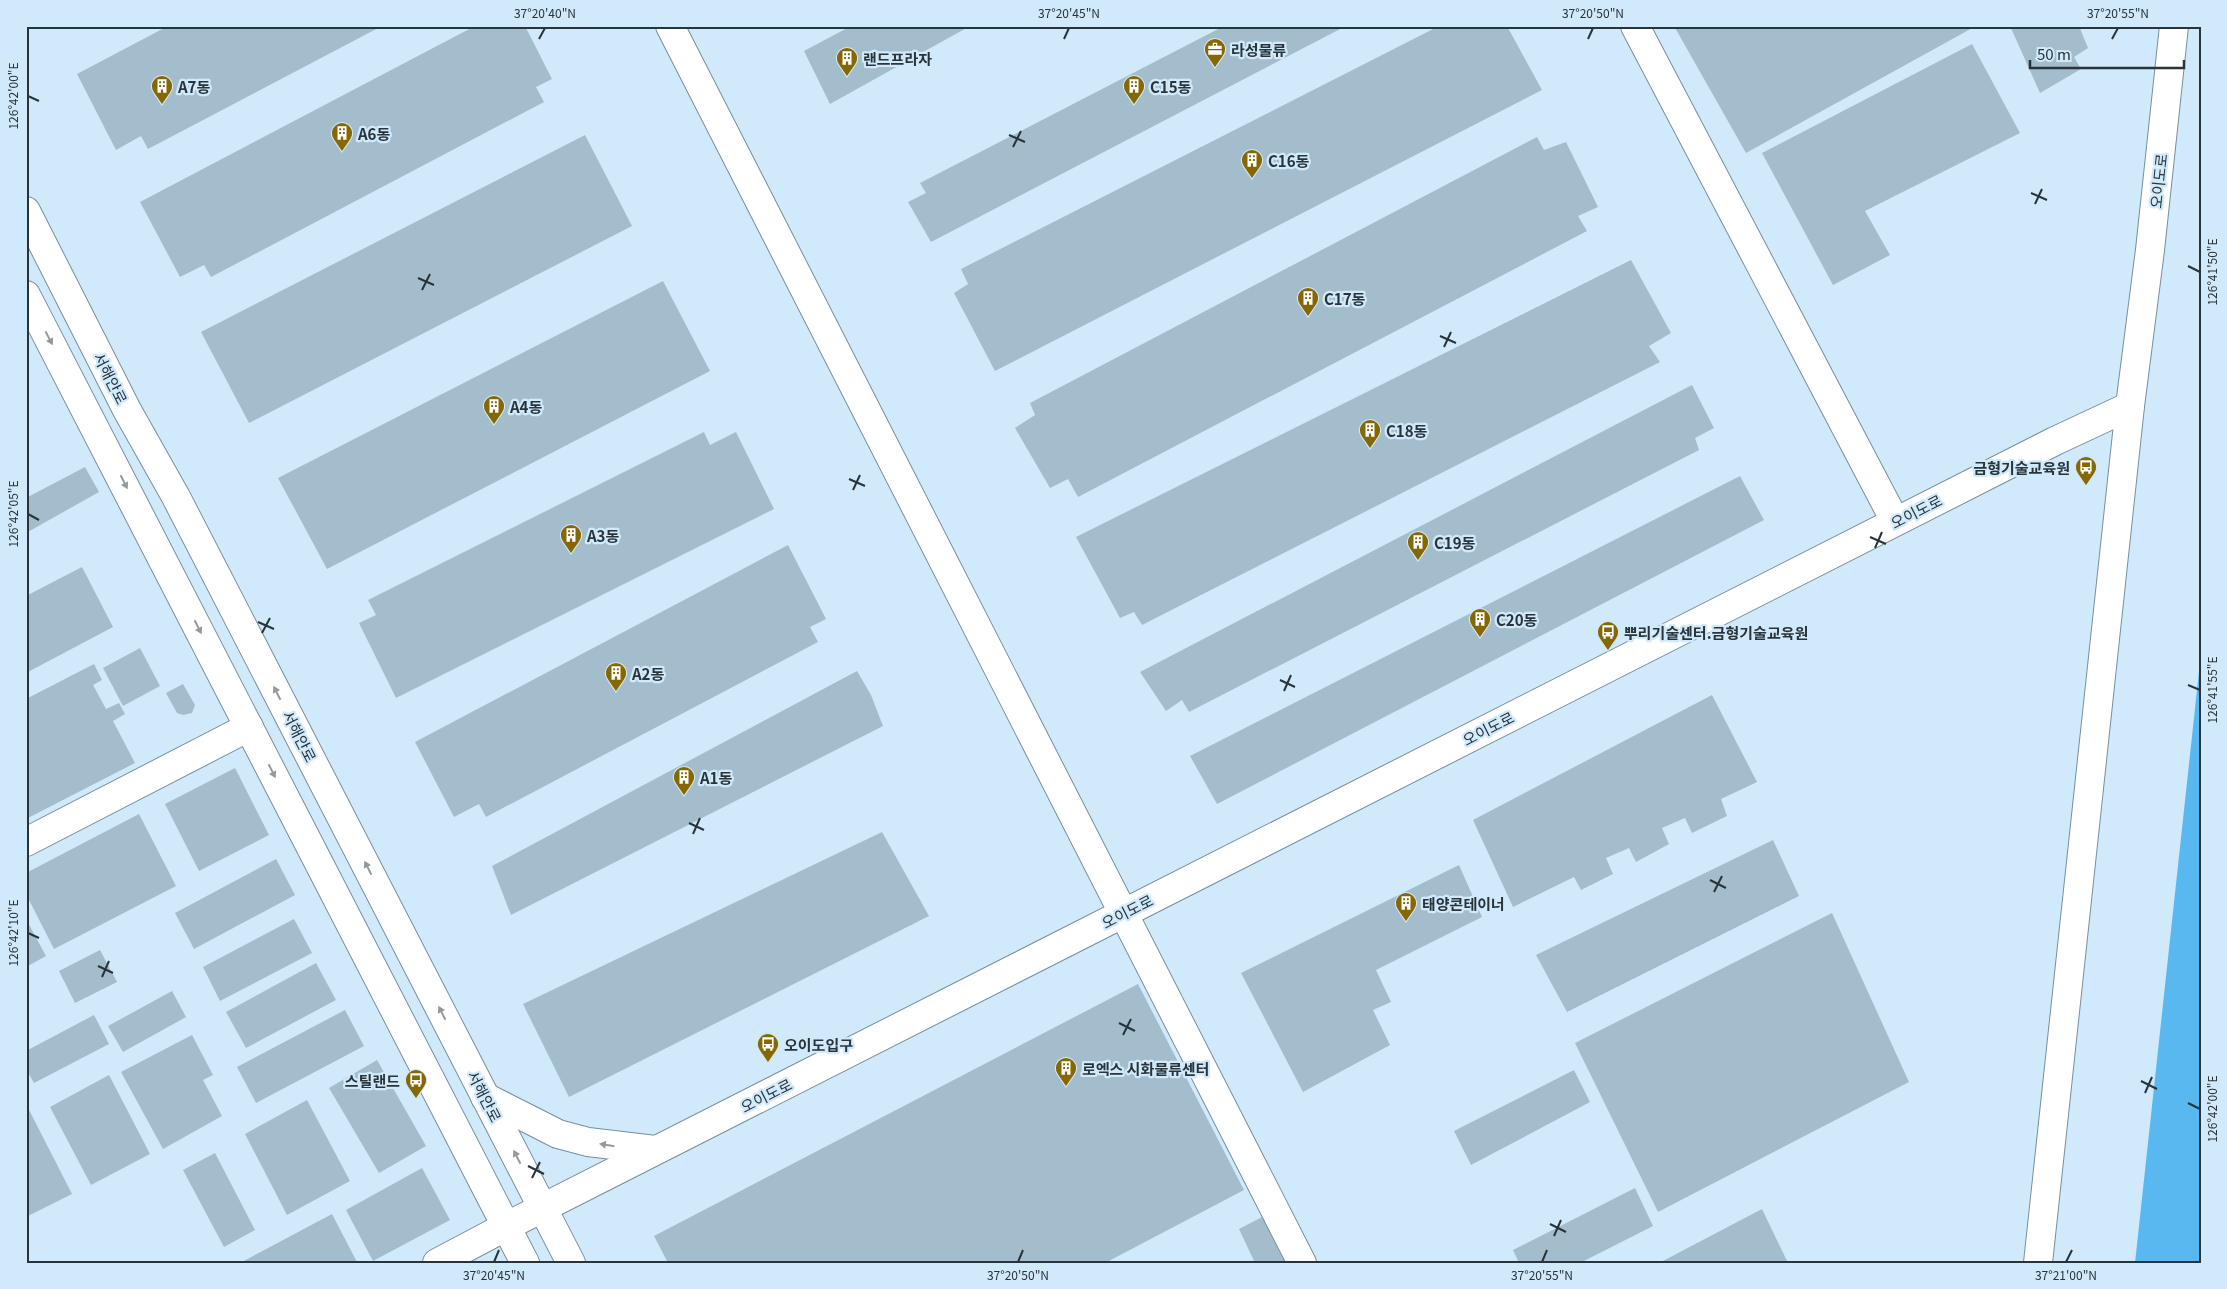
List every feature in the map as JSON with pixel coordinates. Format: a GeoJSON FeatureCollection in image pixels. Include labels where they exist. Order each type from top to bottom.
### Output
{"type":"FeatureCollection","features":[{"type":"Feature","properties":{"kind":"main road"},"geometry":{"type":"LineString","coordinates":[[670,26],[1302,1263]]}},
{"type":"Feature","properties":{"kind":"main road"},"geometry":{"type":"LineString","coordinates":[[1634,26],[1896,522]]}},
{"type":"Feature","properties":{"kind":"main road","name":"오이도로"},"geometry":{"type":"LineString","coordinates":[[437,1263],[655,1150],[2055,441],[2130,406],[2150,250],[2174,26]]}},
{"type":"Feature","properties":{"kind":"main road","name":"서해안로"},"geometry":{"type":"LineString","coordinates":[[26,211],[127,410],[176,497],[571,1263]]}},
{"type":"Feature","properties":{"kind":"main road"},"geometry":{"type":"LineString","coordinates":[[26,295],[525,1263]]}},
{"type":"Feature","properties":{"kind":"main road"},"geometry":{"type":"LineString","coordinates":[[2038,1263],[2130,406]]}},
{"type":"Feature","properties":{"kind":"main road"},"geometry":{"type":"LineString","coordinates":[[26,842],[249,727]]}},
{"type":"Feature","properties":{"kind":"main road"},"geometry":{"type":"LineString","coordinates":[[485,1096],[558,1134],[588,1142],[655,1150]]}},
{"type":"Feature","properties":{"kind":"water"},"geometry":{"type":"Polygon","coordinates":[[[2201,653],[2201,1263],[2135,1263],[2201,653]]]}},
{"type":"Feature","properties":{"kind":"building","name":"A7동"},"geometry":{"type":"Polygon","coordinates":[[[168,26],[382,26],[148,149],[141,136],[116,150],[77,74],[168,26]]]}},
{"type":"Feature","properties":{"kind":"building","name":"A6동"},"geometry":{"type":"Polygon","coordinates":[[[475,26],[525,26],[552,79],[536,87],[544,102],[211,277],[204,265],[180,277],[140,202],[475,26]]]}},
{"type":"Feature","properties":{"kind":"building","name":"랜드프라자"},"geometry":{"type":"Polygon","coordinates":[[[851,26],[970,26],[830,104],[804,51],[851,26]]]}},
{"type":"Feature","properties":{"kind":"building","name":"C15동"},"geometry":{"type":"Polygon","coordinates":[[[1224,26],[1346,26],[931,242],[908,202],[926,193],[920,183],[1224,26]]]}},
{"type":"Feature","properties":{"kind":"building","name":"C16동"},"geometry":{"type":"Polygon","coordinates":[[[1439,26],[1507,26],[1542,90],[995,371],[954,293],[968,284],[961,269],[1439,26]]]}},
{"type":"Feature","properties":{"kind":"building"},"geometry":{"type":"Polygon","coordinates":[[[1674,26],[1976,26],[1746,153],[1674,26]]]}},
{"type":"Feature","properties":{"kind":"building"},"geometry":{"type":"Polygon","coordinates":[[[2010,26],[2079,26],[2088,48],[2074,57],[2081,69],[2040,93],[2010,26]]]}},
{"type":"Feature","properties":{"kind":"building"},"geometry":{"type":"Polygon","coordinates":[[[1972,44],[2020,133],[1865,211],[1890,255],[1833,285],[1762,153],[1972,44]]]}},
{"type":"Feature","properties":{"kind":"building"},"geometry":{"type":"Polygon","coordinates":[[[585,135],[632,226],[249,423],[201,332],[585,135]]]}},
{"type":"Feature","properties":{"kind":"building","name":"C17동"},"geometry":{"type":"Polygon","coordinates":[[[1537,137],[1544,150],[1566,142],[1598,207],[1578,216],[1587,231],[1078,497],[1068,479],[1050,488],[1015,428],[1035,415],[1030,403],[1537,137]]]}},
{"type":"Feature","properties":{"kind":"building","name":"C18동"},"geometry":{"type":"Polygon","coordinates":[[[1631,260],[1671,333],[1649,346],[1660,362],[1142,625],[1134,612],[1120,618],[1076,537],[1631,260]]]}},
{"type":"Feature","properties":{"kind":"building","name":"A4동"},"geometry":{"type":"Polygon","coordinates":[[[663,281],[710,371],[327,569],[278,478],[663,281]]]}},
{"type":"Feature","properties":{"kind":"building","name":"C19동"},"geometry":{"type":"Polygon","coordinates":[[[1692,385],[1714,428],[1695,438],[1699,450],[1189,712],[1182,700],[1166,711],[1140,672],[1692,385]]]}},
{"type":"Feature","properties":{"kind":"building","name":"A3동"},"geometry":{"type":"Polygon","coordinates":[[[704,432],[710,445],[736,432],[774,509],[396,698],[359,623],[376,615],[368,600],[704,432]]]}},
{"type":"Feature","properties":{"kind":"building"},"geometry":{"type":"Polygon","coordinates":[[[85,467],[99,492],[26,533],[26,498],[85,467]]]}},
{"type":"Feature","properties":{"kind":"building","name":"C20동"},"geometry":{"type":"Polygon","coordinates":[[[1740,476],[1764,520],[1217,804],[1190,756],[1740,476]]]}},
{"type":"Feature","properties":{"kind":"building","name":"A2동"},"geometry":{"type":"Polygon","coordinates":[[[788,545],[826,619],[810,627],[818,642],[486,817],[479,804],[454,817],[415,742],[788,545]]]}},
{"type":"Feature","properties":{"kind":"building"},"geometry":{"type":"Polygon","coordinates":[[[82,567],[113,627],[26,673],[26,596],[82,567]]]}},
{"type":"Feature","properties":{"kind":"building"},"geometry":{"type":"Polygon","coordinates":[[[140,648],[160,686],[123,706],[103,668],[140,648]]]}},
{"type":"Feature","properties":{"kind":"building"},"geometry":{"type":"Polygon","coordinates":[[[94,664],[102,680],[93,685],[106,709],[119,703],[125,714],[113,721],[135,763],[26,819],[26,699],[94,664]]]}},
{"type":"Feature","properties":{"kind":"building","name":"A1동"},"geometry":{"type":"Polygon","coordinates":[[[857,671],[871,695],[883,726],[511,915],[492,866],[857,671]]]}},
{"type":"Feature","properties":{"kind":"building"},"geometry":{"type":"Polygon","coordinates":[[[183,684],[195,705],[192,713],[183,715],[177,713],[166,693],[183,684]]]}},
{"type":"Feature","properties":{"kind":"building"},"geometry":{"type":"Polygon","coordinates":[[[1712,695],[1757,782],[1721,799],[1727,816],[1692,833],[1685,818],[1662,828],[1669,844],[1636,862],[1629,848],[1606,858],[1613,874],[1581,890],[1574,877],[1513,907],[1473,820],[1712,695]]]}},
{"type":"Feature","properties":{"kind":"building"},"geometry":{"type":"Polygon","coordinates":[[[235,768],[269,835],[199,871],[165,804],[235,768]]]}},
{"type":"Feature","properties":{"kind":"building"},"geometry":{"type":"Polygon","coordinates":[[[139,814],[176,886],[54,949],[26,894],[26,873],[139,814]]]}},
{"type":"Feature","properties":{"kind":"building"},"geometry":{"type":"Polygon","coordinates":[[[882,832],[929,916],[569,1097],[523,1004],[882,832]]]}},
{"type":"Feature","properties":{"kind":"building"},"geometry":{"type":"Polygon","coordinates":[[[1773,840],[1799,896],[1567,1012],[1536,955],[1773,840]]]}},
{"type":"Feature","properties":{"kind":"building"},"geometry":{"type":"Polygon","coordinates":[[[276,859],[295,895],[194,949],[175,913],[276,859]]]}},
{"type":"Feature","properties":{"kind":"building"},"geometry":{"type":"Polygon","coordinates":[[[1459,865],[1482,917],[1376,970],[1391,1002],[1373,1010],[1390,1045],[1303,1092],[1241,973],[1459,865]]]}},
{"type":"Feature","properties":{"kind":"building"},"geometry":{"type":"Polygon","coordinates":[[[1832,913],[1909,1082],[1658,1212],[1575,1043],[1832,913]]]}},
{"type":"Feature","properties":{"kind":"building"},"geometry":{"type":"Polygon","coordinates":[[[26,919],[46,956],[26,967],[26,919]]]}},
{"type":"Feature","properties":{"kind":"building"},"geometry":{"type":"Polygon","coordinates":[[[294,919],[312,953],[220,1001],[203,967],[294,919]]]}},
{"type":"Feature","properties":{"kind":"building"},"geometry":{"type":"Polygon","coordinates":[[[100,950],[117,982],[75,1003],[59,971],[100,950]]]}},
{"type":"Feature","properties":{"kind":"building"},"geometry":{"type":"Polygon","coordinates":[[[316,963],[336,1000],[246,1048],[226,1012],[316,963]]]}},
{"type":"Feature","properties":{"kind":"building","name":"로엑스 시화물류센터"},"geometry":{"type":"Polygon","coordinates":[[[1138,984],[1244,1190],[1105,1263],[668,1263],[654,1236],[1138,984]]]}},
{"type":"Feature","properties":{"kind":"building"},"geometry":{"type":"Polygon","coordinates":[[[172,991],[186,1017],[123,1052],[108,1026],[172,991]]]}},
{"type":"Feature","properties":{"kind":"building"},"geometry":{"type":"Polygon","coordinates":[[[345,1010],[364,1046],[256,1103],[237,1067],[345,1010]]]}},
{"type":"Feature","properties":{"kind":"building"},"geometry":{"type":"Polygon","coordinates":[[[94,1015],[109,1044],[34,1083],[26,1069],[26,1051],[94,1015]]]}},
{"type":"Feature","properties":{"kind":"building"},"geometry":{"type":"Polygon","coordinates":[[[192,1035],[213,1075],[203,1080],[222,1116],[163,1149],[121,1072],[192,1035]]]}},
{"type":"Feature","properties":{"kind":"building"},"geometry":{"type":"Polygon","coordinates":[[[377,1060],[426,1146],[379,1173],[329,1088],[377,1060]]]}},
{"type":"Feature","properties":{"kind":"building"},"geometry":{"type":"Polygon","coordinates":[[[1574,1070],[1590,1102],[1471,1165],[1454,1131],[1574,1070]]]}},
{"type":"Feature","properties":{"kind":"building"},"geometry":{"type":"Polygon","coordinates":[[[109,1075],[150,1154],[91,1185],[50,1107],[109,1075]]]}},
{"type":"Feature","properties":{"kind":"building"},"geometry":{"type":"Polygon","coordinates":[[[307,1100],[350,1181],[287,1215],[245,1134],[307,1100]]]}},
{"type":"Feature","properties":{"kind":"building"},"geometry":{"type":"Polygon","coordinates":[[[26,1104],[72,1194],[26,1217],[26,1104]]]}},
{"type":"Feature","properties":{"kind":"building"},"geometry":{"type":"Polygon","coordinates":[[[215,1153],[255,1230],[224,1247],[183,1170],[215,1153]]]}},
{"type":"Feature","properties":{"kind":"building"},"geometry":{"type":"Polygon","coordinates":[[[422,1168],[450,1220],[373,1261],[346,1210],[422,1168]]]}},
{"type":"Feature","properties":{"kind":"building"},"geometry":{"type":"Polygon","coordinates":[[[1635,1188],[1653,1226],[1580,1263],[1519,1263],[1513,1250],[1635,1188]]]}},
{"type":"Feature","properties":{"kind":"building"},"geometry":{"type":"Polygon","coordinates":[[[1762,1209],[1788,1263],[1659,1263],[1762,1209]]]}},
{"type":"Feature","properties":{"kind":"building"},"geometry":{"type":"Polygon","coordinates":[[[332,1214],[357,1262],[240,1263],[332,1214]]]}},
{"type":"Feature","properties":{"kind":"building"},"geometry":{"type":"Polygon","coordinates":[[[1264,1216],[1287,1263],[1255,1263],[1239,1229],[1264,1216]]]}},
{"type":"Feature","properties":{"kind":"place","name":"라성물류"},"geometry":{"type":"Point","coordinates":[1215,68]}},
{"type":"Feature","properties":{"kind":"place","name":"랜드프라자"},"geometry":{"type":"Point","coordinates":[847,77]}},
{"type":"Feature","properties":{"kind":"place","name":"A7동"},"geometry":{"type":"Point","coordinates":[162,105]}},
{"type":"Feature","properties":{"kind":"place","name":"C15동"},"geometry":{"type":"Point","coordinates":[1134,105]}},
{"type":"Feature","properties":{"kind":"place","name":"A6동"},"geometry":{"type":"Point","coordinates":[342,152]}},
{"type":"Feature","properties":{"kind":"place","name":"C16동"},"geometry":{"type":"Point","coordinates":[1252,179]}},
{"type":"Feature","properties":{"kind":"place","name":"C17동"},"geometry":{"type":"Point","coordinates":[1308,317]}},
{"type":"Feature","properties":{"kind":"place","name":"A4동"},"geometry":{"type":"Point","coordinates":[494,425]}},
{"type":"Feature","properties":{"kind":"place","name":"C18동"},"geometry":{"type":"Point","coordinates":[1370,449]}},
{"type":"Feature","properties":{"kind":"place","name":"금형기술교육원"},"geometry":{"type":"Point","coordinates":[2086,486]}},
{"type":"Feature","properties":{"kind":"place","name":"A3동"},"geometry":{"type":"Point","coordinates":[571,554]}},
{"type":"Feature","properties":{"kind":"place","name":"C19동"},"geometry":{"type":"Point","coordinates":[1418,561]}},
{"type":"Feature","properties":{"kind":"place","name":"C20동"},"geometry":{"type":"Point","coordinates":[1480,638]}},
{"type":"Feature","properties":{"kind":"place","name":"뿌리기술센터.금형기술교육원"},"geometry":{"type":"Point","coordinates":[1608,651]}},
{"type":"Feature","properties":{"kind":"place","name":"A2동"},"geometry":{"type":"Point","coordinates":[616,692]}},
{"type":"Feature","properties":{"kind":"place","name":"A1동"},"geometry":{"type":"Point","coordinates":[684,796]}},
{"type":"Feature","properties":{"kind":"place","name":"태양콘테이너"},"geometry":{"type":"Point","coordinates":[1406,922]}},
{"type":"Feature","properties":{"kind":"place","name":"오이도입구"},"geometry":{"type":"Point","coordinates":[768,1063]}},
{"type":"Feature","properties":{"kind":"place","name":"로엑스 시화물류센터"},"geometry":{"type":"Point","coordinates":[1066,1087]}},
{"type":"Feature","properties":{"kind":"place","name":"스틸랜드"},"geometry":{"type":"Point","coordinates":[416,1099]}}]}
